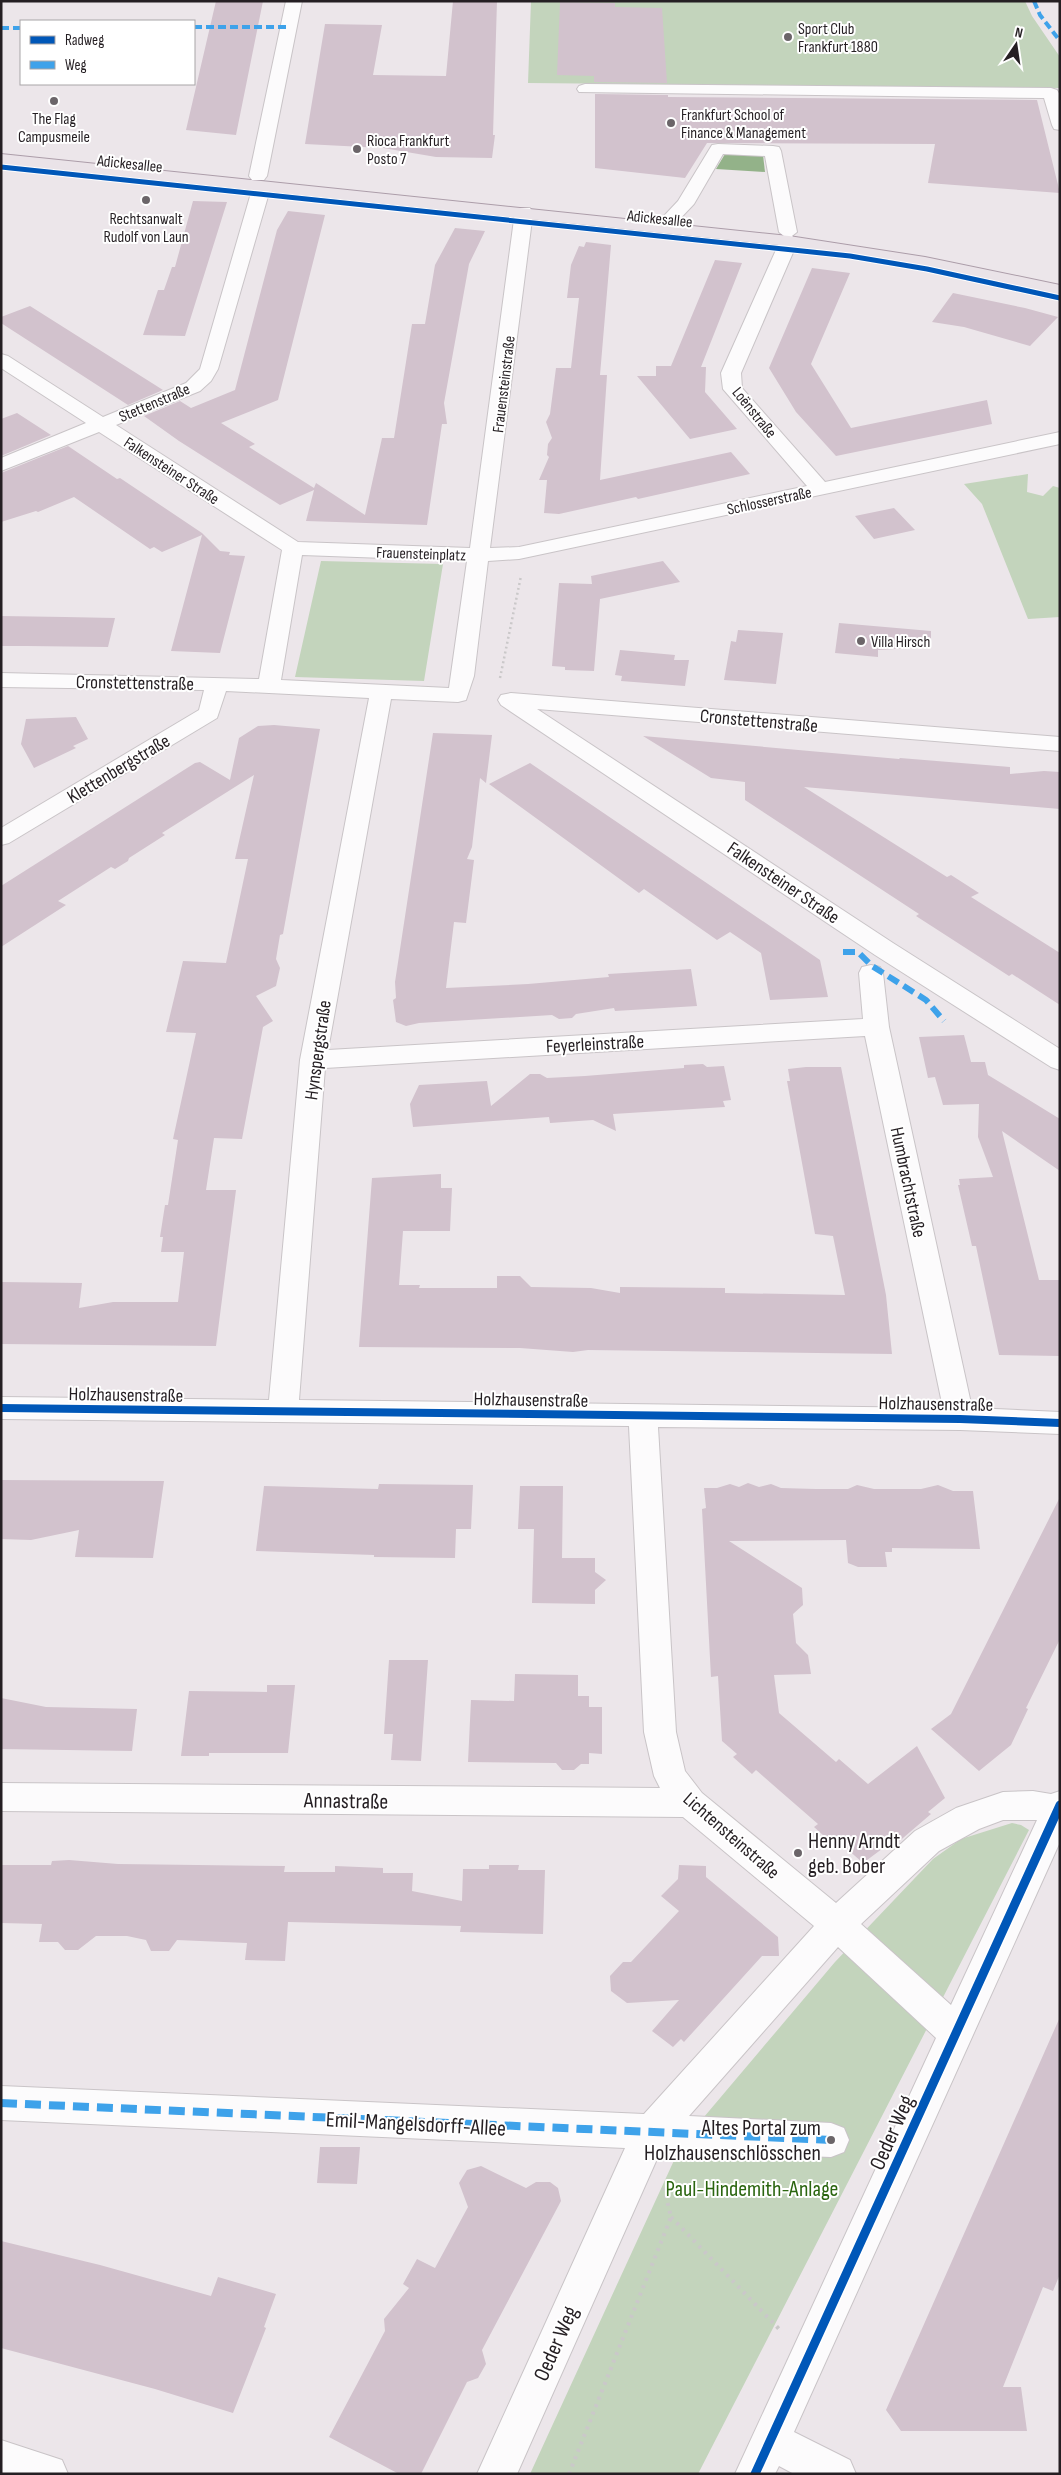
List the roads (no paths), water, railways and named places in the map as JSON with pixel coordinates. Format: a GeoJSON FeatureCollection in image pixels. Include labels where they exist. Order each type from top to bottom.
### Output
{"type":"FeatureCollection","features":[{"type":"Feature","properties":{"kind":"main road","name":"Adickesallee"},"geometry":{"type":"LineString","coordinates":[[1,150],[524,212],[788,236],[921,251],[1060,280]]}},
{"type":"Feature","properties":{"kind":"main road","name":"Adickesallee"},"geometry":{"type":"LineString","coordinates":[[1,159],[670,219],[788,236],[972,271],[1060,291]]}},
{"type":"Feature","properties":{"kind":"street"},"geometry":{"type":"LineString","coordinates":[[260,181],[294,1]]}},
{"type":"Feature","properties":{"kind":"street"},"geometry":{"type":"LineString","coordinates":[[585,89],[1051,93],[1060,125]]}},
{"type":"Feature","properties":{"kind":"street"},"geometry":{"type":"LineString","coordinates":[[670,219],[685,204],[718,150],[773,151],[788,236]]}},
{"type":"Feature","properties":{"kind":"street","name":"Stettenstraße"},"geometry":{"type":"LineString","coordinates":[[1,465],[193,387],[204,377],[210,369],[260,181]]}},
{"type":"Feature","properties":{"kind":"street","name":"Frauensteinstraße"},"geometry":{"type":"LineString","coordinates":[[478,555],[482,542],[507,360],[524,212]]}},
{"type":"Feature","properties":{"kind":"street","name":"Loënstraße"},"geometry":{"type":"LineString","coordinates":[[788,236],[731,373],[733,389],[821,490]]}},
{"type":"Feature","properties":{"kind":"street","name":"Falkensteiner Straße"},"geometry":{"type":"LineString","coordinates":[[1,360],[293,548]]}},
{"type":"Feature","properties":{"kind":"street","name":"Schlosserstraße"},"geometry":{"type":"LineString","coordinates":[[478,555],[519,553],[1060,438]]}},
{"type":"Feature","properties":{"kind":"street"},"geometry":{"type":"LineString","coordinates":[[269,686],[293,548]]}},
{"type":"Feature","properties":{"kind":"street","name":"Frauensteinplatz"},"geometry":{"type":"LineString","coordinates":[[269,686],[458,695],[463,676],[478,555],[293,548]]}},
{"type":"Feature","properties":{"kind":"street","name":"Cronstettenstraße"},"geometry":{"type":"LineString","coordinates":[[1,680],[269,686]]}},
{"type":"Feature","properties":{"kind":"street","name":"Klettenbergstraße"},"geometry":{"type":"LineString","coordinates":[[1,838],[208,713],[218,684]]}},
{"type":"Feature","properties":{"kind":"street","name":"Hynspergstraße"},"geometry":{"type":"LineString","coordinates":[[283,1412],[313,1060],[381,691]]}},
{"type":"Feature","properties":{"kind":"street","name":"Falkensteiner Straße"},"geometry":{"type":"LineString","coordinates":[[503,700],[876,944],[1060,1061]]}},
{"type":"Feature","properties":{"kind":"street","name":"Cronstettenstraße"},"geometry":{"type":"LineString","coordinates":[[503,700],[1060,744]]}},
{"type":"Feature","properties":{"kind":"street","name":"Humbrachtstraße"},"geometry":{"type":"LineString","coordinates":[[871,973],[876,1027],[960,1419]]}},
{"type":"Feature","properties":{"kind":"street","name":"Feyerleinstraße"},"geometry":{"type":"LineString","coordinates":[[313,1060],[876,1027]]}},
{"type":"Feature","properties":{"kind":"street","name":"Holzhausenstraße"},"geometry":{"type":"LineString","coordinates":[[1,1408],[960,1419],[1060,1423]]}},
{"type":"Feature","properties":{"kind":"street","name":"Lichtensteinstraße"},"geometry":{"type":"LineString","coordinates":[[642,1416],[660,1732],[670,1776],[690,1803],[837,1924],[955,2032]]}},
{"type":"Feature","properties":{"kind":"street","name":"Annastraße"},"geometry":{"type":"LineString","coordinates":[[1,1797],[690,1803]]}},
{"type":"Feature","properties":{"kind":"street","name":"Oeder Weg"},"geometry":{"type":"LineString","coordinates":[[497,2474],[650,2134],[837,1924],[927,1841],[968,1818],[1003,1806],[1033,1805],[1059,1808],[955,2032],[763,2457]]}},
{"type":"Feature","properties":{"kind":"street","name":"Emil-Mangelsdorff-Allee"},"geometry":{"type":"LineString","coordinates":[[1,2103],[650,2134],[831,2140]]}},
{"type":"Feature","properties":{"kind":"street"},"geometry":{"type":"LineString","coordinates":[[763,2457],[836,2474]]}},
{"type":"Feature","properties":{"kind":"street"},"geometry":{"type":"LineString","coordinates":[[1,2460],[48,2474]]}},
{"type":"Feature","properties":{"kind":"place","name":"Sport Club Frankfurt 1880"},"geometry":{"type":"Point","coordinates":[788,37]}},
{"type":"Feature","properties":{"kind":"place","name":"The Flag Campusmeile"},"geometry":{"type":"Point","coordinates":[54,101]}},
{"type":"Feature","properties":{"kind":"place","name":"Frankfurt School of Finance & Management"},"geometry":{"type":"Point","coordinates":[671,123]}},
{"type":"Feature","properties":{"kind":"place","name":"Rioca Frankfurt Posto 7"},"geometry":{"type":"Point","coordinates":[357,149]}},
{"type":"Feature","properties":{"kind":"place","name":"Rechtsanwalt Rudolf von Laun"},"geometry":{"type":"Point","coordinates":[146,200]}},
{"type":"Feature","properties":{"kind":"place","name":"Villa Hirsch"},"geometry":{"type":"Point","coordinates":[861,641]}},
{"type":"Feature","properties":{"kind":"place","name":"Henny Arndt geb. Bober"},"geometry":{"type":"Point","coordinates":[798,1853]}},
{"type":"Feature","properties":{"kind":"place","name":"Altes Portal zum Holzhausenschlösschen"},"geometry":{"type":"Point","coordinates":[831,2140]}},
{"type":"Feature","properties":{"kind":"park label","name":"Paul-Hindemith-Anlage"},"geometry":{"type":"Point","coordinates":[752,2188]}}]}
